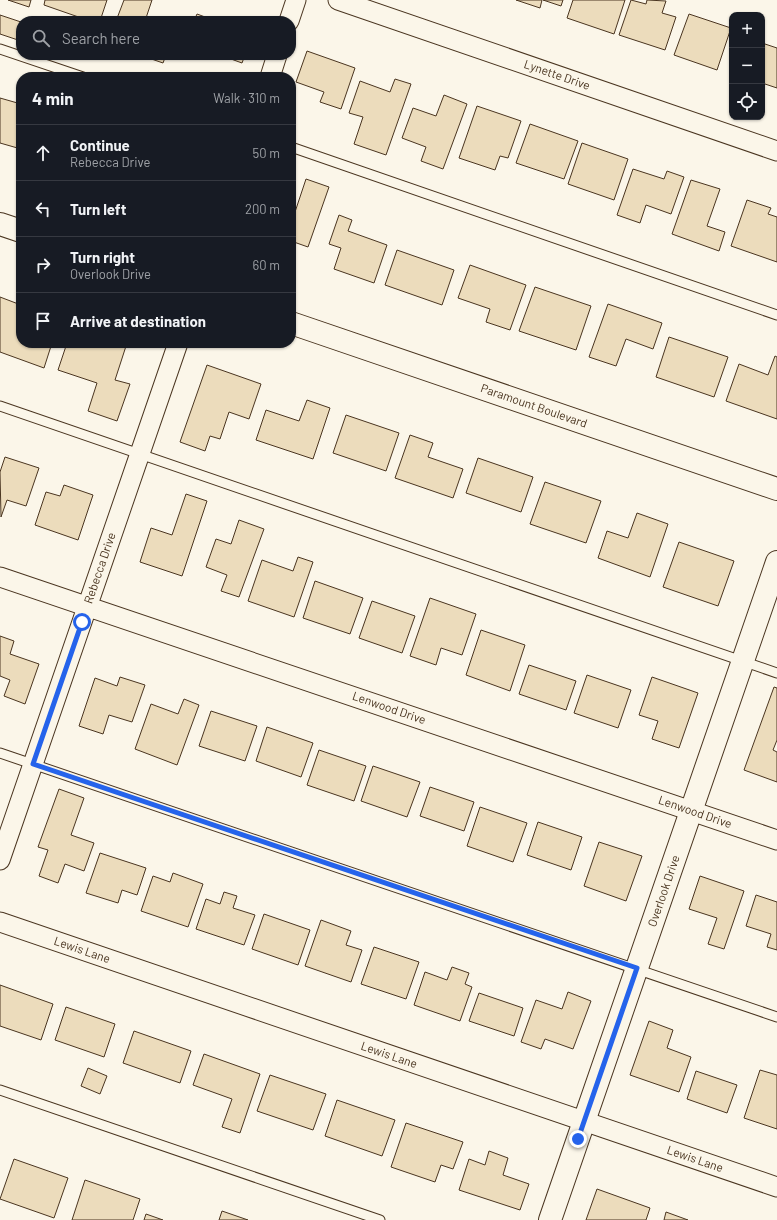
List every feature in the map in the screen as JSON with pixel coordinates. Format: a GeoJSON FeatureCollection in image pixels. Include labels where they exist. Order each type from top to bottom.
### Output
{"type":"FeatureCollection","features":[{"type":"Feature","properties":{"kind":"street"},"geometry":{"type":"LineString","coordinates":[[291,16],[296,0]]}},
{"type":"Feature","properties":{"kind":"street","name":"Lynette Drive"},"geometry":{"type":"LineString","coordinates":[[338,0],[777,150]]}},
{"type":"Feature","properties":{"kind":"street"},"geometry":{"type":"LineString","coordinates":[[272,72],[275,60]]}},
{"type":"Feature","properties":{"kind":"street"},"geometry":{"type":"LineString","coordinates":[[0,224],[16,229]]}},
{"type":"Feature","properties":{"kind":"street","name":"Paramount Boulevard"},"geometry":{"type":"LineString","coordinates":[[296,325],[777,489]]}},
{"type":"Feature","properties":{"kind":"street","name":"Rebecca Drive"},"geometry":{"type":"LineString","coordinates":[[0,860],[176,348]]}},
{"type":"Feature","properties":{"kind":"street","name":"Overlook Drive"},"geometry":{"type":"LineString","coordinates":[[550,1220],[777,562]]}},
{"type":"Feature","properties":{"kind":"street","name":"Lenwood Drive"},"geometry":{"type":"LineString","coordinates":[[0,577],[777,840]]}},
{"type":"Feature","properties":{"kind":"street","name":"Lewis Lane"},"geometry":{"type":"LineString","coordinates":[[0,922],[777,1187]]}},
{"type":"Feature","properties":{"kind":"lane"},"geometry":{"type":"LineString","coordinates":[[0,49],[16,54]]}},
{"type":"Feature","properties":{"kind":"lane"},"geometry":{"type":"LineString","coordinates":[[33,60],[68,72]]}},
{"type":"Feature","properties":{"kind":"lane"},"geometry":{"type":"LineString","coordinates":[[296,149],[777,315]]}},
{"type":"Feature","properties":{"kind":"lane"},"geometry":{"type":"LineString","coordinates":[[0,406],[777,673]]}},
{"type":"Feature","properties":{"kind":"lane"},"geometry":{"type":"LineString","coordinates":[[0,753],[637,968],[777,1017]]}},
{"type":"Feature","properties":{"kind":"lane"},"geometry":{"type":"LineString","coordinates":[[0,1090],[380,1220]]}},
{"type":"Feature","properties":{"kind":"building"},"geometry":{"type":"Polygon","coordinates":[[[8,0],[31,0],[29,7],[8,0]]]}},
{"type":"Feature","properties":{"kind":"building"},"geometry":{"type":"Polygon","coordinates":[[[45,0],[107,0],[102,16],[76,16],[44,5],[45,0]]]}},
{"type":"Feature","properties":{"kind":"building"},"geometry":{"type":"Polygon","coordinates":[[[124,0],[152,0],[147,16],[118,16],[124,0]]]}},
{"type":"Feature","properties":{"kind":"building"},"geometry":{"type":"Polygon","coordinates":[[[516,0],[542,0],[540,8],[516,0]]]}},
{"type":"Feature","properties":{"kind":"building"},"geometry":{"type":"Polygon","coordinates":[[[543,0],[563,0],[561,6],[543,0]]]}},
{"type":"Feature","properties":{"kind":"building"},"geometry":{"type":"Polygon","coordinates":[[[573,0],[625,0],[614,34],[567,18],[573,0]]]}},
{"type":"Feature","properties":{"kind":"building"},"geometry":{"type":"Polygon","coordinates":[[[631,0],[646,4],[647,0],[666,1],[662,13],[676,17],[665,50],[619,35],[631,0]]]}},
{"type":"Feature","properties":{"kind":"building"},"geometry":{"type":"Polygon","coordinates":[[[689,14],[729,27],[729,34],[717,70],[674,55],[689,14]]]}},
{"type":"Feature","properties":{"kind":"building"},"geometry":{"type":"Polygon","coordinates":[[[0,15],[16,20],[16,39],[0,34],[0,15]]]}},
{"type":"Feature","properties":{"kind":"building"},"geometry":{"type":"Polygon","coordinates":[[[765,44],[777,48],[777,88],[765,84],[765,44]]]}},
{"type":"Feature","properties":{"kind":"building"},"geometry":{"type":"Polygon","coordinates":[[[307,51],[355,68],[341,109],[320,102],[324,92],[296,82],[307,51]]]}},
{"type":"Feature","properties":{"kind":"building"},"geometry":{"type":"Polygon","coordinates":[[[154,60],[164,60],[163,63],[154,60]]]}},
{"type":"Feature","properties":{"kind":"building"},"geometry":{"type":"Polygon","coordinates":[[[234,60],[243,60],[242,63],[234,60]]]}},
{"type":"Feature","properties":{"kind":"building"},"geometry":{"type":"Polygon","coordinates":[[[395,79],[411,84],[386,155],[354,144],[363,117],[349,113],[360,81],[390,92],[395,79]]]}},
{"type":"Feature","properties":{"kind":"building"},"geometry":{"type":"Polygon","coordinates":[[[444,95],[467,104],[443,169],[421,161],[426,147],[402,138],[413,108],[436,116],[444,95]]]}},
{"type":"Feature","properties":{"kind":"building"},"geometry":{"type":"Polygon","coordinates":[[[0,98],[16,103],[16,148],[0,143],[0,98]]]}},
{"type":"Feature","properties":{"kind":"building"},"geometry":{"type":"Polygon","coordinates":[[[477,106],[521,121],[508,158],[500,156],[495,170],[459,158],[477,106]]]}},
{"type":"Feature","properties":{"kind":"building"},"geometry":{"type":"Polygon","coordinates":[[[530,124],[578,141],[564,179],[516,163],[530,124]]]}},
{"type":"Feature","properties":{"kind":"building"},"geometry":{"type":"Polygon","coordinates":[[[582,143],[628,159],[614,200],[568,184],[582,143]]]}},
{"type":"Feature","properties":{"kind":"building"},"geometry":{"type":"Polygon","coordinates":[[[633,169],[664,179],[667,171],[684,177],[671,214],[646,205],[640,223],[617,215],[633,169]]]}},
{"type":"Feature","properties":{"kind":"building"},"geometry":{"type":"Polygon","coordinates":[[[306,179],[329,187],[308,247],[296,243],[296,209],[306,179]]]}},
{"type":"Feature","properties":{"kind":"building"},"geometry":{"type":"Polygon","coordinates":[[[691,180],[720,189],[707,226],[725,232],[719,251],[672,234],[691,180]]]}},
{"type":"Feature","properties":{"kind":"building"},"geometry":{"type":"Polygon","coordinates":[[[747,200],[771,208],[768,214],[777,217],[777,262],[731,246],[747,200]]]}},
{"type":"Feature","properties":{"kind":"building"},"geometry":{"type":"Polygon","coordinates":[[[339,215],[352,220],[348,231],[387,245],[374,283],[334,269],[341,248],[329,244],[339,215]]]}},
{"type":"Feature","properties":{"kind":"building"},"geometry":{"type":"Polygon","coordinates":[[[397,250],[454,270],[442,305],[385,285],[397,250]]]}},
{"type":"Feature","properties":{"kind":"building"},"geometry":{"type":"Polygon","coordinates":[[[470,265],[526,285],[510,330],[486,322],[490,309],[458,298],[470,265]]]}},
{"type":"Feature","properties":{"kind":"building"},"geometry":{"type":"Polygon","coordinates":[[[535,287],[591,306],[576,350],[519,331],[535,287]]]}},
{"type":"Feature","properties":{"kind":"building"},"geometry":{"type":"Polygon","coordinates":[[[0,297],[16,303],[16,348],[50,348],[44,368],[0,352],[0,297]]]}},
{"type":"Feature","properties":{"kind":"building"},"geometry":{"type":"Polygon","coordinates":[[[608,304],[662,323],[653,349],[626,339],[616,366],[589,357],[608,304]]]}},
{"type":"Feature","properties":{"kind":"building"},"geometry":{"type":"Polygon","coordinates":[[[669,337],[728,357],[714,397],[656,377],[669,337]]]}},
{"type":"Feature","properties":{"kind":"building"},"geometry":{"type":"Polygon","coordinates":[[[65,348],[125,348],[115,380],[130,384],[117,421],[88,411],[97,383],[58,370],[65,348]]]}},
{"type":"Feature","properties":{"kind":"building"},"geometry":{"type":"Polygon","coordinates":[[[775,356],[777,357],[777,419],[726,401],[739,364],[768,375],[775,356]]]}},
{"type":"Feature","properties":{"kind":"building"},"geometry":{"type":"Polygon","coordinates":[[[207,365],[261,384],[249,419],[229,412],[220,439],[210,436],[205,451],[180,442],[207,365]]]}},
{"type":"Feature","properties":{"kind":"building"},"geometry":{"type":"Polygon","coordinates":[[[307,400],[330,408],[313,459],[256,440],[266,410],[299,421],[307,400]]]}},
{"type":"Feature","properties":{"kind":"building"},"geometry":{"type":"Polygon","coordinates":[[[346,415],[399,433],[386,471],[333,453],[346,415]]]}},
{"type":"Feature","properties":{"kind":"building"},"geometry":{"type":"Polygon","coordinates":[[[410,435],[433,443],[428,457],[463,469],[453,498],[395,478],[410,435]]]}},
{"type":"Feature","properties":{"kind":"building"},"geometry":{"type":"Polygon","coordinates":[[[5,457],[39,468],[26,506],[7,500],[1,517],[0,472],[5,457]]]}},
{"type":"Feature","properties":{"kind":"building"},"geometry":{"type":"Polygon","coordinates":[[[478,458],[533,477],[521,512],[466,493],[478,458]]]}},
{"type":"Feature","properties":{"kind":"building"},"geometry":{"type":"Polygon","coordinates":[[[545,482],[601,501],[586,543],[530,524],[545,482]]]}},
{"type":"Feature","properties":{"kind":"building"},"geometry":{"type":"Polygon","coordinates":[[[64,485],[93,495],[78,540],[35,525],[46,492],[60,496],[64,485]]]}},
{"type":"Feature","properties":{"kind":"building"},"geometry":{"type":"Polygon","coordinates":[[[186,494],[207,501],[182,576],[140,562],[151,528],[172,535],[186,494]]]}},
{"type":"Feature","properties":{"kind":"building"},"geometry":{"type":"Polygon","coordinates":[[[637,513],[668,524],[650,577],[598,558],[607,531],[628,538],[637,513]]]}},
{"type":"Feature","properties":{"kind":"building"},"geometry":{"type":"Polygon","coordinates":[[[239,520],[264,529],[239,597],[221,591],[227,575],[206,567],[216,539],[231,544],[239,520]]]}},
{"type":"Feature","properties":{"kind":"building"},"geometry":{"type":"Polygon","coordinates":[[[679,542],[734,561],[718,606],[663,587],[679,542]]]}},
{"type":"Feature","properties":{"kind":"building"},"geometry":{"type":"Polygon","coordinates":[[[298,557],[313,562],[294,617],[248,601],[262,560],[293,571],[298,557]]]}},
{"type":"Feature","properties":{"kind":"building"},"geometry":{"type":"Polygon","coordinates":[[[315,581],[363,598],[350,634],[303,618],[315,581]]]}},
{"type":"Feature","properties":{"kind":"building"},"geometry":{"type":"Polygon","coordinates":[[[430,598],[476,614],[462,655],[441,648],[436,665],[410,656],[430,598]]]}},
{"type":"Feature","properties":{"kind":"building"},"geometry":{"type":"Polygon","coordinates":[[[372,601],[415,616],[402,653],[359,638],[372,601]]]}},
{"type":"Feature","properties":{"kind":"building"},"geometry":{"type":"Polygon","coordinates":[[[481,630],[525,645],[510,691],[466,675],[481,630]]]}},
{"type":"Feature","properties":{"kind":"building"},"geometry":{"type":"Polygon","coordinates":[[[0,636],[14,641],[10,654],[39,664],[25,704],[4,696],[10,680],[0,676],[0,636]]]}},
{"type":"Feature","properties":{"kind":"building"},"geometry":{"type":"Polygon","coordinates":[[[529,665],[576,681],[566,710],[519,694],[529,665]]]}},
{"type":"Feature","properties":{"kind":"building"},"geometry":{"type":"Polygon","coordinates":[[[587,675],[631,690],[618,728],[574,713],[587,675]]]}},
{"type":"Feature","properties":{"kind":"building"},"geometry":{"type":"Polygon","coordinates":[[[120,677],[145,685],[132,722],[109,715],[103,734],[79,726],[95,678],[117,686],[120,677]]]}},
{"type":"Feature","properties":{"kind":"building"},"geometry":{"type":"Polygon","coordinates":[[[652,677],[698,693],[679,748],[652,739],[658,721],[639,715],[652,677]]]}},
{"type":"Feature","properties":{"kind":"building"},"geometry":{"type":"Polygon","coordinates":[[[774,687],[777,688],[777,740],[773,750],[777,752],[777,782],[744,770],[774,687]]]}},
{"type":"Feature","properties":{"kind":"building"},"geometry":{"type":"Polygon","coordinates":[[[184,699],[199,705],[177,765],[135,749],[151,704],[178,714],[184,699]]]}},
{"type":"Feature","properties":{"kind":"building"},"geometry":{"type":"Polygon","coordinates":[[[211,711],[257,726],[245,761],[199,746],[211,711]]]}},
{"type":"Feature","properties":{"kind":"building"},"geometry":{"type":"Polygon","coordinates":[[[267,727],[313,743],[301,777],[256,761],[267,727]]]}},
{"type":"Feature","properties":{"kind":"building"},"geometry":{"type":"Polygon","coordinates":[[[319,750],[366,766],[354,801],[307,785],[319,750]]]}},
{"type":"Feature","properties":{"kind":"building"},"geometry":{"type":"Polygon","coordinates":[[[373,766],[420,782],[407,817],[361,801],[373,766]]]}},
{"type":"Feature","properties":{"kind":"building"},"geometry":{"type":"Polygon","coordinates":[[[430,787],[474,802],[464,831],[420,816],[430,787]]]}},
{"type":"Feature","properties":{"kind":"building"},"geometry":{"type":"Polygon","coordinates":[[[59,789],[84,798],[71,835],[94,843],[84,871],[65,864],[58,883],[39,876],[48,850],[38,847],[59,789]]]}},
{"type":"Feature","properties":{"kind":"building"},"geometry":{"type":"Polygon","coordinates":[[[480,807],[527,823],[513,862],[467,846],[480,807]]]}},
{"type":"Feature","properties":{"kind":"building"},"geometry":{"type":"Polygon","coordinates":[[[538,822],[582,837],[571,870],[527,855],[538,822]]]}},
{"type":"Feature","properties":{"kind":"building"},"geometry":{"type":"Polygon","coordinates":[[[599,842],[642,856],[626,901],[584,886],[599,842]]]}},
{"type":"Feature","properties":{"kind":"building"},"geometry":{"type":"Polygon","coordinates":[[[100,853],[146,868],[137,895],[122,890],[118,903],[86,893],[100,853]]]}},
{"type":"Feature","properties":{"kind":"building"},"geometry":{"type":"Polygon","coordinates":[[[173,873],[203,884],[188,927],[141,911],[153,876],[170,882],[173,873]]]}},
{"type":"Feature","properties":{"kind":"building"},"geometry":{"type":"Polygon","coordinates":[[[700,876],[744,891],[724,949],[708,944],[717,918],[689,909],[700,876]]]}},
{"type":"Feature","properties":{"kind":"building"},"geometry":{"type":"Polygon","coordinates":[[[224,892],[237,896],[233,908],[255,915],[244,945],[196,929],[206,899],[220,904],[224,892]]]}},
{"type":"Feature","properties":{"kind":"building"},"geometry":{"type":"Polygon","coordinates":[[[756,895],[777,902],[777,950],[767,947],[771,934],[746,926],[756,895]]]}},
{"type":"Feature","properties":{"kind":"building"},"geometry":{"type":"Polygon","coordinates":[[[264,914],[310,930],[298,965],[252,949],[264,914]]]}},
{"type":"Feature","properties":{"kind":"building"},"geometry":{"type":"Polygon","coordinates":[[[321,920],[351,931],[346,945],[362,950],[351,982],[305,966],[321,920]]]}},
{"type":"Feature","properties":{"kind":"building"},"geometry":{"type":"Polygon","coordinates":[[[374,947],[419,962],[406,999],[361,984],[374,947]]]}},
{"type":"Feature","properties":{"kind":"building"},"geometry":{"type":"Polygon","coordinates":[[[452,967],[469,973],[465,984],[472,987],[460,1021],[414,1005],[425,972],[447,980],[452,967]]]}},
{"type":"Feature","properties":{"kind":"building"},"geometry":{"type":"Polygon","coordinates":[[[0,985],[53,1004],[41,1040],[0,1026],[0,985]]]}},
{"type":"Feature","properties":{"kind":"building"},"geometry":{"type":"Polygon","coordinates":[[[568,992],[591,1001],[573,1049],[545,1039],[541,1049],[521,1042],[536,1000],[562,1009],[568,992]]]}},
{"type":"Feature","properties":{"kind":"building"},"geometry":{"type":"Polygon","coordinates":[[[479,993],[523,1008],[514,1036],[469,1021],[479,993]]]}},
{"type":"Feature","properties":{"kind":"building"},"geometry":{"type":"Polygon","coordinates":[[[66,1007],[115,1024],[104,1057],[55,1040],[66,1007]]]}},
{"type":"Feature","properties":{"kind":"building"},"geometry":{"type":"Polygon","coordinates":[[[649,1021],[673,1030],[667,1048],[691,1057],[679,1092],[630,1075],[649,1021]]]}},
{"type":"Feature","properties":{"kind":"building"},"geometry":{"type":"Polygon","coordinates":[[[134,1031],[191,1051],[180,1083],[123,1063],[134,1031]]]}},
{"type":"Feature","properties":{"kind":"building"},"geometry":{"type":"Polygon","coordinates":[[[204,1054],[260,1074],[240,1133],[222,1127],[232,1099],[193,1085],[204,1054]]]}},
{"type":"Feature","properties":{"kind":"building"},"geometry":{"type":"Polygon","coordinates":[[[88,1068],[107,1076],[100,1094],[81,1086],[88,1068]]]}},
{"type":"Feature","properties":{"kind":"building"},"geometry":{"type":"Polygon","coordinates":[[[760,1070],[777,1075],[777,1129],[744,1118],[760,1070]]]}},
{"type":"Feature","properties":{"kind":"building"},"geometry":{"type":"Polygon","coordinates":[[[696,1071],[737,1085],[727,1113],[687,1099],[696,1071]]]}},
{"type":"Feature","properties":{"kind":"building"},"geometry":{"type":"Polygon","coordinates":[[[270,1075],[326,1094],[313,1130],[257,1111],[270,1075]]]}},
{"type":"Feature","properties":{"kind":"building"},"geometry":{"type":"Polygon","coordinates":[[[337,1100],[395,1120],[382,1156],[325,1136],[337,1100]]]}},
{"type":"Feature","properties":{"kind":"building"},"geometry":{"type":"Polygon","coordinates":[[[406,1123],[463,1142],[453,1169],[441,1165],[435,1182],[391,1167],[406,1123]]]}},
{"type":"Feature","properties":{"kind":"building"},"geometry":{"type":"Polygon","coordinates":[[[489,1151],[508,1158],[503,1175],[529,1184],[520,1210],[459,1190],[469,1159],[485,1165],[489,1151]]]}},
{"type":"Feature","properties":{"kind":"building"},"geometry":{"type":"Polygon","coordinates":[[[14,1159],[68,1178],[54,1218],[0,1199],[14,1159]]]}},
{"type":"Feature","properties":{"kind":"building"},"geometry":{"type":"Polygon","coordinates":[[[85,1180],[140,1199],[133,1220],[72,1220],[85,1180]]]}},
{"type":"Feature","properties":{"kind":"building"},"geometry":{"type":"Polygon","coordinates":[[[597,1189],[650,1208],[646,1220],[586,1220],[597,1189]]]}},
{"type":"Feature","properties":{"kind":"building"},"geometry":{"type":"Polygon","coordinates":[[[222,1211],[248,1220],[219,1220],[222,1211]]]}},
{"type":"Feature","properties":{"kind":"building"},"geometry":{"type":"Polygon","coordinates":[[[666,1212],[688,1220],[664,1220],[666,1212]]]}},
{"type":"Feature","properties":{"kind":"building"},"geometry":{"type":"Polygon","coordinates":[[[146,1214],[163,1220],[144,1220],[146,1214]]]}},
{"type":"Feature","properties":{"kind":"route"},"geometry":{"type":"LineString","coordinates":[[82,622],[33,764],[637,968],[578,1139]]}}]}
